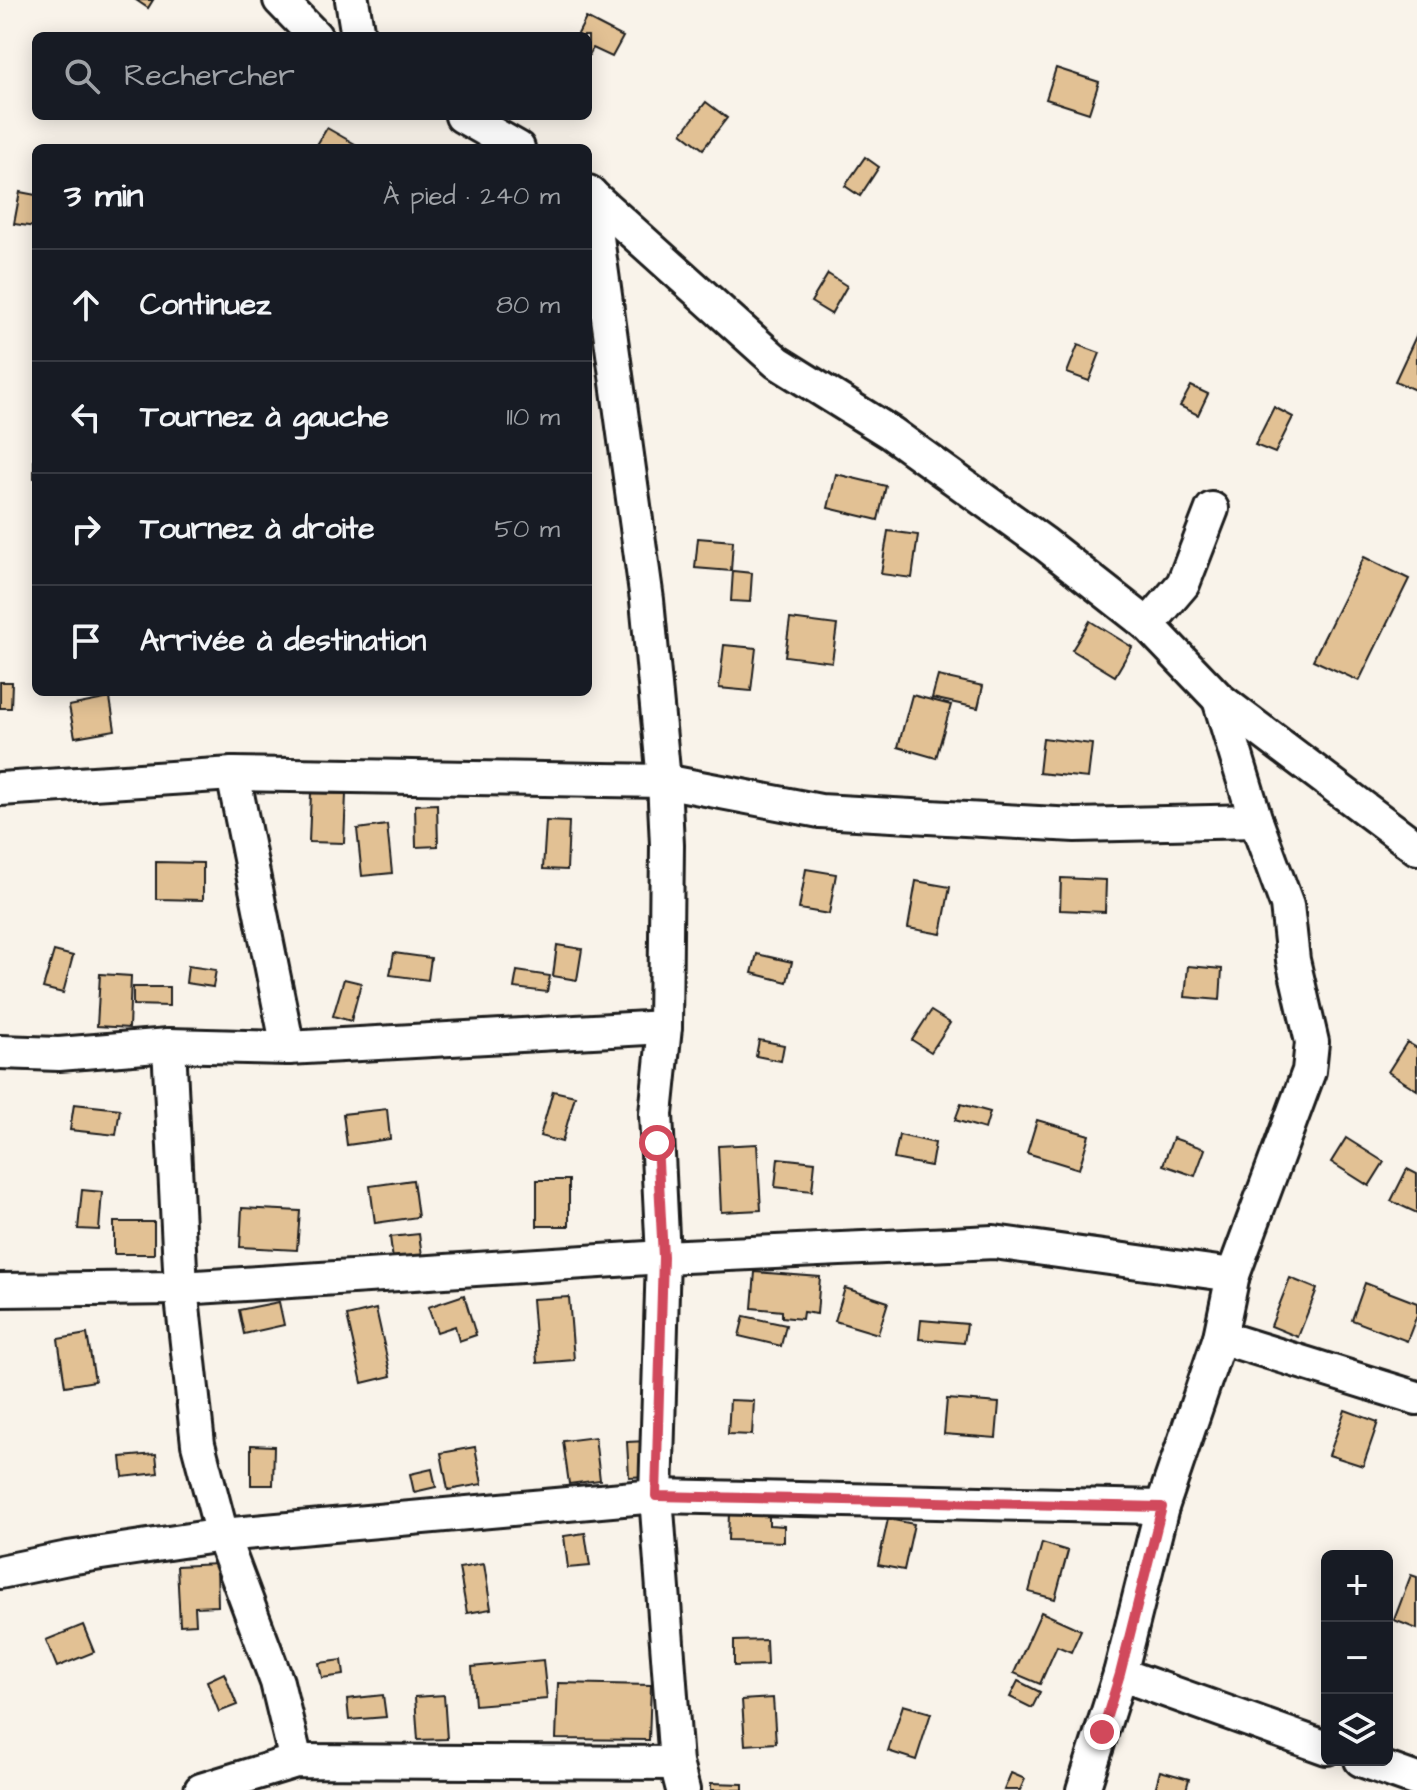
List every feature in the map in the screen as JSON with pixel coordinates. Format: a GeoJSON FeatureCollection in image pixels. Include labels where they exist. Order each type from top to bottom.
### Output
{"type":"FeatureCollection","features":[{"type":"Feature","properties":{"kind":"street"},"geometry":{"type":"LineString","coordinates":[[280,0],[311,32]]}},
{"type":"Feature","properties":{"kind":"street"},"geometry":{"type":"LineString","coordinates":[[352,0],[357,32]]}},
{"type":"Feature","properties":{"kind":"street"},"geometry":{"type":"LineString","coordinates":[[469,120],[511,144]]}},
{"type":"Feature","properties":{"kind":"street"},"geometry":{"type":"LineString","coordinates":[[592,195],[777,362],[891,433],[1045,544],[1148,625],[1219,699],[1417,848]]}},
{"type":"Feature","properties":{"kind":"street"},"geometry":{"type":"LineString","coordinates":[[201,1790],[262,1781],[296,1761],[679,1776],[656,1496],[663,1257],[656,1114],[665,1027],[667,845],[664,781],[647,600],[592,207]]}},
{"type":"Feature","properties":{"kind":"street"},"geometry":{"type":"LineString","coordinates":[[1148,625],[1183,584],[1212,509]]}},
{"type":"Feature","properties":{"kind":"street"},"geometry":{"type":"LineString","coordinates":[[1083,1790],[1120,1674],[1162,1507],[1220,1337],[1233,1275],[1309,1071],[1312,1042],[1293,960],[1287,905],[1256,821],[1219,699]]}},
{"type":"Feature","properties":{"kind":"street"},"geometry":{"type":"LineString","coordinates":[[233,774],[288,1048]]}},
{"type":"Feature","properties":{"kind":"street"},"geometry":{"type":"LineString","coordinates":[[0,789],[233,774],[664,781],[820,811],[1075,825],[1256,821]]}},
{"type":"Feature","properties":{"kind":"street"},"geometry":{"type":"LineString","coordinates":[[0,1052],[59,1054],[169,1045],[288,1048],[665,1027]]}},
{"type":"Feature","properties":{"kind":"street"},"geometry":{"type":"LineString","coordinates":[[169,1045],[181,1288],[198,1444],[222,1535],[277,1682],[296,1761]]}},
{"type":"Feature","properties":{"kind":"street"},"geometry":{"type":"LineString","coordinates":[[0,1290],[181,1288],[663,1257],[994,1242],[1233,1275]]}},
{"type":"Feature","properties":{"kind":"street"},"geometry":{"type":"LineString","coordinates":[[1220,1337],[1417,1398]]}},
{"type":"Feature","properties":{"kind":"street"},"geometry":{"type":"LineString","coordinates":[[0,1572],[68,1558],[222,1535],[656,1496],[1162,1507]]}},
{"type":"Feature","properties":{"kind":"street"},"geometry":{"type":"LineString","coordinates":[[1120,1674],[1321,1746]]}},
{"type":"Feature","properties":{"kind":"street"},"geometry":{"type":"LineString","coordinates":[[1378,1766],[1417,1780]]}},
{"type":"Feature","properties":{"kind":"building"},"geometry":{"type":"Polygon","coordinates":[[[136,0],[153,0],[148,8],[136,0]]]}},
{"type":"Feature","properties":{"kind":"building"},"geometry":{"type":"Polygon","coordinates":[[[586,18],[623,37],[612,57],[592,50],[592,32],[579,32],[586,18]]]}},
{"type":"Feature","properties":{"kind":"building"},"geometry":{"type":"Polygon","coordinates":[[[1056,68],[1099,82],[1089,113],[1046,99],[1056,68]]]}},
{"type":"Feature","properties":{"kind":"building"},"geometry":{"type":"Polygon","coordinates":[[[706,102],[727,118],[703,149],[682,133],[706,102]]]}},
{"type":"Feature","properties":{"kind":"building"},"geometry":{"type":"Polygon","coordinates":[[[327,128],[355,144],[317,144],[327,128]]]}},
{"type":"Feature","properties":{"kind":"building"},"geometry":{"type":"Polygon","coordinates":[[[865,157],[879,167],[860,196],[845,186],[865,157]]]}},
{"type":"Feature","properties":{"kind":"building"},"geometry":{"type":"Polygon","coordinates":[[[20,192],[32,194],[32,226],[14,224],[20,192]]]}},
{"type":"Feature","properties":{"kind":"building"},"geometry":{"type":"Polygon","coordinates":[[[828,274],[847,286],[831,314],[811,302],[828,274]]]}},
{"type":"Feature","properties":{"kind":"building"},"geometry":{"type":"Polygon","coordinates":[[[1417,334],[1417,391],[1395,381],[1417,334]]]}},
{"type":"Feature","properties":{"kind":"building"},"geometry":{"type":"Polygon","coordinates":[[[1078,345],[1100,353],[1089,381],[1067,373],[1078,345]]]}},
{"type":"Feature","properties":{"kind":"building"},"geometry":{"type":"Polygon","coordinates":[[[1191,386],[1208,394],[1198,415],[1180,406],[1191,386]]]}},
{"type":"Feature","properties":{"kind":"building"},"geometry":{"type":"Polygon","coordinates":[[[1274,407],[1293,417],[1275,453],[1255,445],[1274,407]]]}},
{"type":"Feature","properties":{"kind":"building"},"geometry":{"type":"Polygon","coordinates":[[[836,474],[886,486],[878,520],[828,508],[836,474]]]}},
{"type":"Feature","properties":{"kind":"building"},"geometry":{"type":"Polygon","coordinates":[[[888,531],[918,535],[912,578],[881,574],[888,531]]]}},
{"type":"Feature","properties":{"kind":"building"},"geometry":{"type":"Polygon","coordinates":[[[698,538],[733,541],[731,571],[695,568],[698,538]]]}},
{"type":"Feature","properties":{"kind":"building"},"geometry":{"type":"Polygon","coordinates":[[[1364,557],[1409,579],[1359,681],[1313,660],[1364,557]]]}},
{"type":"Feature","properties":{"kind":"building"},"geometry":{"type":"Polygon","coordinates":[[[733,571],[752,573],[750,602],[731,601],[733,571]]]}},
{"type":"Feature","properties":{"kind":"building"},"geometry":{"type":"Polygon","coordinates":[[[790,619],[837,625],[832,662],[785,656],[790,619]]]}},
{"type":"Feature","properties":{"kind":"building"},"geometry":{"type":"Polygon","coordinates":[[[1090,621],[1132,647],[1115,676],[1072,650],[1090,621]]]}},
{"type":"Feature","properties":{"kind":"building"},"geometry":{"type":"Polygon","coordinates":[[[724,645],[756,648],[751,691],[719,688],[724,645]]]}},
{"type":"Feature","properties":{"kind":"building"},"geometry":{"type":"Polygon","coordinates":[[[938,676],[983,686],[978,708],[932,698],[938,676]]]}},
{"type":"Feature","properties":{"kind":"building"},"geometry":{"type":"Polygon","coordinates":[[[0,682],[12,682],[11,708],[0,708],[0,682]]]}},
{"type":"Feature","properties":{"kind":"building"},"geometry":{"type":"Polygon","coordinates":[[[912,695],[951,705],[936,758],[898,747],[912,695]]]}},
{"type":"Feature","properties":{"kind":"building"},"geometry":{"type":"Polygon","coordinates":[[[110,698],[115,730],[75,737],[69,706],[110,698]]]}},
{"type":"Feature","properties":{"kind":"building"},"geometry":{"type":"Polygon","coordinates":[[[1043,738],[1092,744],[1088,778],[1039,773],[1043,738]]]}},
{"type":"Feature","properties":{"kind":"building"},"geometry":{"type":"Polygon","coordinates":[[[311,793],[346,794],[344,843],[309,842],[311,793]]]}},
{"type":"Feature","properties":{"kind":"building"},"geometry":{"type":"Polygon","coordinates":[[[437,804],[438,846],[416,847],[415,805],[437,804]]]}},
{"type":"Feature","properties":{"kind":"building"},"geometry":{"type":"Polygon","coordinates":[[[546,821],[569,822],[567,870],[543,869],[546,821]]]}},
{"type":"Feature","properties":{"kind":"building"},"geometry":{"type":"Polygon","coordinates":[[[387,825],[392,873],[362,876],[357,829],[387,825]]]}},
{"type":"Feature","properties":{"kind":"building"},"geometry":{"type":"Polygon","coordinates":[[[156,862],[203,863],[203,900],[156,899],[156,862]]]}},
{"type":"Feature","properties":{"kind":"building"},"geometry":{"type":"Polygon","coordinates":[[[806,869],[836,874],[829,914],[799,909],[806,869]]]}},
{"type":"Feature","properties":{"kind":"building"},"geometry":{"type":"Polygon","coordinates":[[[1061,878],[1106,880],[1105,912],[1060,910],[1061,878]]]}},
{"type":"Feature","properties":{"kind":"building"},"geometry":{"type":"Polygon","coordinates":[[[916,881],[950,887],[941,934],[908,928],[916,881]]]}},
{"type":"Feature","properties":{"kind":"building"},"geometry":{"type":"Polygon","coordinates":[[[557,945],[582,949],[577,980],[553,976],[557,945]]]}},
{"type":"Feature","properties":{"kind":"building"},"geometry":{"type":"Polygon","coordinates":[[[54,951],[73,956],[63,993],[43,988],[54,951]]]}},
{"type":"Feature","properties":{"kind":"building"},"geometry":{"type":"Polygon","coordinates":[[[394,953],[431,958],[428,980],[390,975],[394,953]]]}},
{"type":"Feature","properties":{"kind":"building"},"geometry":{"type":"Polygon","coordinates":[[[757,954],[792,962],[787,982],[752,973],[757,954]]]}},
{"type":"Feature","properties":{"kind":"building"},"geometry":{"type":"Polygon","coordinates":[[[188,966],[216,970],[213,987],[186,983],[188,966]]]}},
{"type":"Feature","properties":{"kind":"building"},"geometry":{"type":"Polygon","coordinates":[[[1188,966],[1222,969],[1220,1000],[1185,997],[1188,966]]]}},
{"type":"Feature","properties":{"kind":"building"},"geometry":{"type":"Polygon","coordinates":[[[517,971],[550,976],[547,992],[514,988],[517,971]]]}},
{"type":"Feature","properties":{"kind":"building"},"geometry":{"type":"Polygon","coordinates":[[[100,974],[131,976],[129,1028],[97,1026],[100,974]]]}},
{"type":"Feature","properties":{"kind":"building"},"geometry":{"type":"Polygon","coordinates":[[[344,979],[361,983],[351,1021],[333,1016],[344,979]]]}},
{"type":"Feature","properties":{"kind":"building"},"geometry":{"type":"Polygon","coordinates":[[[133,987],[169,987],[169,1006],[133,1005],[133,987]]]}},
{"type":"Feature","properties":{"kind":"building"},"geometry":{"type":"Polygon","coordinates":[[[931,1011],[950,1023],[931,1052],[912,1040],[931,1011]]]}},
{"type":"Feature","properties":{"kind":"building"},"geometry":{"type":"Polygon","coordinates":[[[759,1040],[784,1045],[781,1061],[756,1056],[759,1040]]]}},
{"type":"Feature","properties":{"kind":"building"},"geometry":{"type":"Polygon","coordinates":[[[1407,1042],[1417,1048],[1417,1090],[1388,1072],[1407,1042]]]}},
{"type":"Feature","properties":{"kind":"building"},"geometry":{"type":"Polygon","coordinates":[[[553,1091],[575,1096],[562,1142],[540,1136],[553,1091]]]}},
{"type":"Feature","properties":{"kind":"building"},"geometry":{"type":"Polygon","coordinates":[[[74,1104],[120,1109],[116,1135],[70,1130],[74,1104]]]}},
{"type":"Feature","properties":{"kind":"building"},"geometry":{"type":"Polygon","coordinates":[[[961,1104],[990,1112],[985,1129],[955,1120],[961,1104]]]}},
{"type":"Feature","properties":{"kind":"building"},"geometry":{"type":"Polygon","coordinates":[[[387,1109],[390,1139],[347,1145],[343,1114],[387,1109]]]}},
{"type":"Feature","properties":{"kind":"building"},"geometry":{"type":"Polygon","coordinates":[[[1037,1120],[1089,1135],[1079,1169],[1027,1153],[1037,1120]]]}},
{"type":"Feature","properties":{"kind":"building"},"geometry":{"type":"Polygon","coordinates":[[[899,1135],[935,1143],[931,1166],[894,1159],[899,1135]]]}},
{"type":"Feature","properties":{"kind":"building"},"geometry":{"type":"Polygon","coordinates":[[[1173,1138],[1205,1149],[1195,1176],[1163,1165],[1173,1138]]]}},
{"type":"Feature","properties":{"kind":"building"},"geometry":{"type":"Polygon","coordinates":[[[1346,1138],[1384,1162],[1369,1186],[1331,1162],[1346,1138]]]}},
{"type":"Feature","properties":{"kind":"building"},"geometry":{"type":"Polygon","coordinates":[[[757,1144],[761,1210],[721,1212],[718,1146],[757,1144]]]}},
{"type":"Feature","properties":{"kind":"building"},"geometry":{"type":"Polygon","coordinates":[[[778,1158],[815,1162],[812,1191],[775,1187],[778,1158]]]}},
{"type":"Feature","properties":{"kind":"building"},"geometry":{"type":"Polygon","coordinates":[[[1407,1169],[1417,1174],[1417,1213],[1391,1201],[1407,1169]]]}},
{"type":"Feature","properties":{"kind":"building"},"geometry":{"type":"Polygon","coordinates":[[[413,1180],[418,1217],[375,1223],[370,1186],[413,1180]]]}},
{"type":"Feature","properties":{"kind":"building"},"geometry":{"type":"Polygon","coordinates":[[[537,1180],[569,1180],[569,1226],[537,1226],[537,1180]]]}},
{"type":"Feature","properties":{"kind":"building"},"geometry":{"type":"Polygon","coordinates":[[[82,1190],[102,1192],[99,1230],[78,1229],[82,1190]]]}},
{"type":"Feature","properties":{"kind":"building"},"geometry":{"type":"Polygon","coordinates":[[[242,1208],[300,1211],[297,1250],[240,1247],[242,1208]]]}},
{"type":"Feature","properties":{"kind":"building"},"geometry":{"type":"Polygon","coordinates":[[[114,1222],[154,1222],[154,1254],[114,1254],[114,1222]]]}},
{"type":"Feature","properties":{"kind":"building"},"geometry":{"type":"Polygon","coordinates":[[[419,1234],[422,1256],[393,1260],[390,1237],[419,1234]]]}},
{"type":"Feature","properties":{"kind":"building"},"geometry":{"type":"Polygon","coordinates":[[[755,1272],[820,1277],[817,1314],[803,1312],[802,1319],[782,1317],[782,1311],[752,1308],[755,1272]]]}},
{"type":"Feature","properties":{"kind":"building"},"geometry":{"type":"Polygon","coordinates":[[[1290,1278],[1317,1289],[1298,1337],[1271,1326],[1290,1278]]]}},
{"type":"Feature","properties":{"kind":"building"},"geometry":{"type":"Polygon","coordinates":[[[1365,1283],[1417,1303],[1417,1315],[1407,1341],[1352,1320],[1365,1283]]]}},
{"type":"Feature","properties":{"kind":"building"},"geometry":{"type":"Polygon","coordinates":[[[845,1288],[888,1302],[878,1334],[835,1321],[845,1288]]]}},
{"type":"Feature","properties":{"kind":"building"},"geometry":{"type":"Polygon","coordinates":[[[464,1295],[476,1335],[459,1341],[455,1326],[437,1332],[428,1307],[464,1295]]]}},
{"type":"Feature","properties":{"kind":"building"},"geometry":{"type":"Polygon","coordinates":[[[569,1297],[574,1360],[537,1363],[532,1299],[569,1297]]]}},
{"type":"Feature","properties":{"kind":"building"},"geometry":{"type":"Polygon","coordinates":[[[279,1302],[284,1325],[244,1334],[239,1310],[279,1302]]]}},
{"type":"Feature","properties":{"kind":"building"},"geometry":{"type":"Polygon","coordinates":[[[376,1309],[391,1376],[362,1383],[347,1316],[376,1309]]]}},
{"type":"Feature","properties":{"kind":"building"},"geometry":{"type":"Polygon","coordinates":[[[744,1316],[786,1325],[781,1346],[739,1336],[744,1316]]]}},
{"type":"Feature","properties":{"kind":"building"},"geometry":{"type":"Polygon","coordinates":[[[921,1320],[967,1324],[964,1343],[919,1339],[921,1320]]]}},
{"type":"Feature","properties":{"kind":"building"},"geometry":{"type":"Polygon","coordinates":[[[87,1334],[95,1381],[65,1386],[58,1339],[87,1334]]]}},
{"type":"Feature","properties":{"kind":"building"},"geometry":{"type":"Polygon","coordinates":[[[947,1399],[999,1403],[996,1438],[944,1434],[947,1399]]]}},
{"type":"Feature","properties":{"kind":"building"},"geometry":{"type":"Polygon","coordinates":[[[730,1400],[754,1401],[752,1435],[728,1434],[730,1400]]]}},
{"type":"Feature","properties":{"kind":"building"},"geometry":{"type":"Polygon","coordinates":[[[1345,1410],[1378,1422],[1363,1466],[1329,1455],[1345,1410]]]}},
{"type":"Feature","properties":{"kind":"building"},"geometry":{"type":"Polygon","coordinates":[[[595,1437],[600,1480],[569,1484],[563,1441],[595,1437]]]}},
{"type":"Feature","properties":{"kind":"building"},"geometry":{"type":"Polygon","coordinates":[[[647,1441],[649,1476],[629,1477],[627,1442],[647,1441]]]}},
{"type":"Feature","properties":{"kind":"building"},"geometry":{"type":"Polygon","coordinates":[[[251,1445],[274,1446],[273,1485],[251,1485],[251,1445]]]}},
{"type":"Feature","properties":{"kind":"building"},"geometry":{"type":"Polygon","coordinates":[[[475,1447],[482,1484],[448,1490],[441,1453],[475,1447]]]}},
{"type":"Feature","properties":{"kind":"building"},"geometry":{"type":"Polygon","coordinates":[[[156,1454],[158,1473],[123,1477],[121,1457],[156,1454]]]}},
{"type":"Feature","properties":{"kind":"building"},"geometry":{"type":"Polygon","coordinates":[[[432,1469],[436,1487],[414,1492],[410,1474],[432,1469]]]}},
{"type":"Feature","properties":{"kind":"building"},"geometry":{"type":"Polygon","coordinates":[[[729,1513],[769,1514],[769,1525],[784,1526],[784,1542],[728,1540],[729,1513]]]}},
{"type":"Feature","properties":{"kind":"building"},"geometry":{"type":"Polygon","coordinates":[[[888,1519],[914,1524],[904,1570],[878,1565],[888,1519]]]}},
{"type":"Feature","properties":{"kind":"building"},"geometry":{"type":"Polygon","coordinates":[[[585,1533],[590,1566],[568,1568],[564,1536],[585,1533]]]}},
{"type":"Feature","properties":{"kind":"building"},"geometry":{"type":"Polygon","coordinates":[[[1042,1543],[1068,1551],[1055,1599],[1029,1592],[1042,1543]]]}},
{"type":"Feature","properties":{"kind":"building"},"geometry":{"type":"Polygon","coordinates":[[[217,1564],[218,1606],[195,1607],[196,1624],[180,1625],[177,1566],[217,1564]]]}},
{"type":"Feature","properties":{"kind":"building"},"geometry":{"type":"Polygon","coordinates":[[[484,1564],[491,1609],[467,1613],[459,1568],[484,1564]]]}},
{"type":"Feature","properties":{"kind":"building"},"geometry":{"type":"Polygon","coordinates":[[[1411,1575],[1417,1577],[1417,1629],[1394,1620],[1411,1575]]]}},
{"type":"Feature","properties":{"kind":"building"},"geometry":{"type":"Polygon","coordinates":[[[1041,1612],[1081,1630],[1071,1652],[1057,1646],[1040,1684],[1014,1673],[1041,1612]]]}},
{"type":"Feature","properties":{"kind":"building"},"geometry":{"type":"Polygon","coordinates":[[[83,1625],[94,1652],[57,1667],[46,1640],[83,1625]]]}},
{"type":"Feature","properties":{"kind":"building"},"geometry":{"type":"Polygon","coordinates":[[[766,1640],[767,1665],[734,1666],[734,1641],[766,1640]]]}},
{"type":"Feature","properties":{"kind":"building"},"geometry":{"type":"Polygon","coordinates":[[[342,1660],[344,1675],[322,1678],[319,1663],[342,1660]]]}},
{"type":"Feature","properties":{"kind":"building"},"geometry":{"type":"Polygon","coordinates":[[[543,1660],[547,1699],[475,1705],[472,1667],[543,1660]]]}},
{"type":"Feature","properties":{"kind":"building"},"geometry":{"type":"Polygon","coordinates":[[[224,1673],[237,1705],[219,1712],[207,1681],[224,1673]]]}},
{"type":"Feature","properties":{"kind":"building"},"geometry":{"type":"Polygon","coordinates":[[[1018,1681],[1040,1692],[1032,1708],[1010,1697],[1018,1681]]]}},
{"type":"Feature","properties":{"kind":"building"},"geometry":{"type":"Polygon","coordinates":[[[558,1683],[651,1685],[649,1740],[556,1739],[558,1683]]]}},
{"type":"Feature","properties":{"kind":"building"},"geometry":{"type":"Polygon","coordinates":[[[383,1695],[386,1717],[349,1720],[347,1699],[383,1695]]]}},
{"type":"Feature","properties":{"kind":"building"},"geometry":{"type":"Polygon","coordinates":[[[444,1695],[447,1739],[418,1740],[415,1697],[444,1695]]]}},
{"type":"Feature","properties":{"kind":"building"},"geometry":{"type":"Polygon","coordinates":[[[773,1698],[776,1743],[745,1745],[742,1700],[773,1698]]]}},
{"type":"Feature","properties":{"kind":"building"},"geometry":{"type":"Polygon","coordinates":[[[903,1705],[931,1713],[916,1760],[888,1751],[903,1705]]]}},
{"type":"Feature","properties":{"kind":"building"},"geometry":{"type":"Polygon","coordinates":[[[1160,1771],[1189,1779],[1186,1790],[1155,1790],[1160,1771]]]}},
{"type":"Feature","properties":{"kind":"building"},"geometry":{"type":"Polygon","coordinates":[[[1011,1773],[1025,1779],[1020,1790],[1004,1790],[1011,1773]]]}},
{"type":"Feature","properties":{"kind":"building"},"geometry":{"type":"Polygon","coordinates":[[[711,1783],[743,1784],[743,1790],[711,1790],[711,1783]]]}},
{"type":"Feature","properties":{"kind":"route"},"geometry":{"type":"LineString","coordinates":[[657,1143],[663,1257],[656,1496],[1162,1507],[1120,1674],[1102,1732]]}}]}
